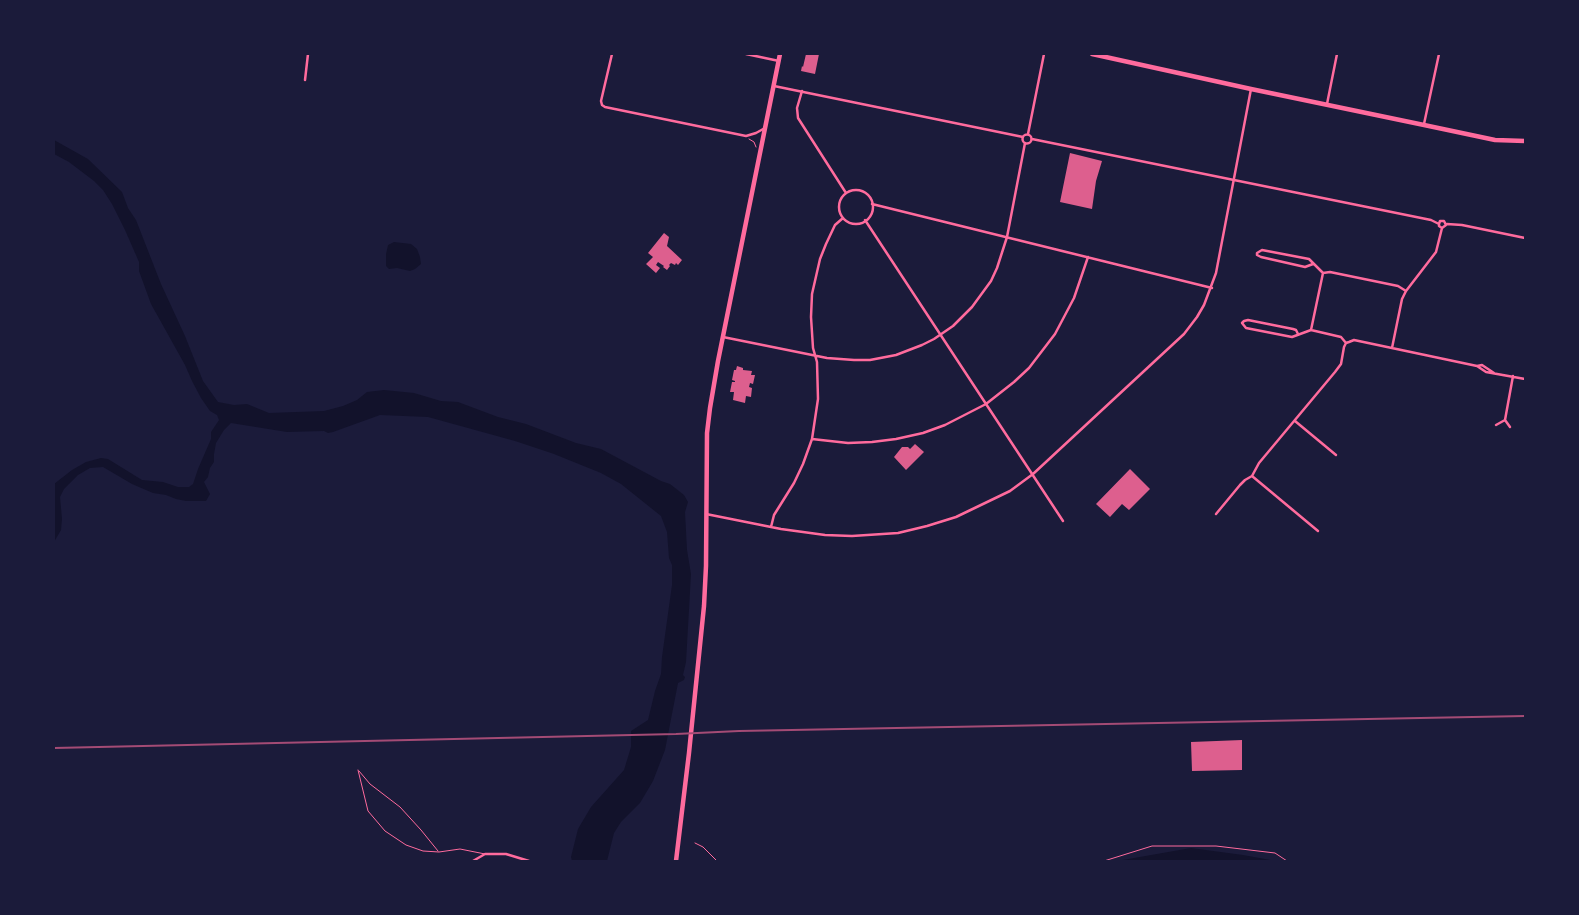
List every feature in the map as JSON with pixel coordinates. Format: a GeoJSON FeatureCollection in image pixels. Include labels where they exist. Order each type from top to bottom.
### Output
{"type":"FeatureCollection","features":[{"type":"Feature","properties":{"kind":"highway"},"geometry":{"type":"LineString","coordinates":[[676,861],[704,606],[708,426],[712,391],[780,54]]}},
{"type":"Feature","properties":{"kind":"highway"},"geometry":{"type":"LineString","coordinates":[[1092,54],[1495,140],[1525,141]]}},
{"type":"Feature","properties":{"kind":"street"},"geometry":{"type":"LineString","coordinates":[[305,80],[308,54]]}},
{"type":"Feature","properties":{"kind":"street"},"geometry":{"type":"LineString","coordinates":[[612,54],[601,101],[605,107],[746,136],[765,128]]}},
{"type":"Feature","properties":{"kind":"street"},"geometry":{"type":"LineString","coordinates":[[746,54],[779,61]]}},
{"type":"Feature","properties":{"kind":"street"},"geometry":{"type":"LineString","coordinates":[[774,86],[1023,137],[1028,134],[1044,54]]}},
{"type":"Feature","properties":{"kind":"street"},"geometry":{"type":"LineString","coordinates":[[1327,105],[1337,54]]}},
{"type":"Feature","properties":{"kind":"street"},"geometry":{"type":"LineString","coordinates":[[1424,125],[1439,54]]}},
{"type":"Feature","properties":{"kind":"street"},"geometry":{"type":"LineString","coordinates":[[706,514],[826,535],[852,536],[898,533],[956,517],[984,505],[1010,491],[1032,474],[1184,334],[1197,317],[1212,288],[1216,272],[1251,89]]}},
{"type":"Feature","properties":{"kind":"street"},"geometry":{"type":"LineString","coordinates":[[802,92],[798,108],[798,118],[846,192]]}},
{"type":"Feature","properties":{"kind":"street"},"geometry":{"type":"LineString","coordinates":[[1028,134],[1032,139],[1431,220],[1442,228]]}},
{"type":"Feature","properties":{"kind":"street"},"geometry":{"type":"LineString","coordinates":[[723,337],[827,358],[854,360],[883,358],[922,346],[941,334],[964,316],[982,295],[997,268],[1007,237],[1025,143],[1023,137]]}},
{"type":"Feature","properties":{"kind":"street"},"geometry":{"type":"LineString","coordinates":[[1025,143],[1030,143],[1032,139]]}},
{"type":"Feature","properties":{"kind":"street"},"geometry":{"type":"LineString","coordinates":[[851,190],[862,191],[867,194],[872,204],[871,213],[865,220],[856,223],[843,218],[840,213],[839,202],[846,192],[851,190]]}},
{"type":"Feature","properties":{"kind":"street"},"geometry":{"type":"LineString","coordinates":[[872,204],[1212,288]]}},
{"type":"Feature","properties":{"kind":"street"},"geometry":{"type":"LineString","coordinates":[[771,526],[774,515],[794,483],[812,439],[818,399],[817,362],[813,348],[811,317],[812,294],[820,259],[831,233],[843,218]]}},
{"type":"Feature","properties":{"kind":"street"},"geometry":{"type":"LineString","coordinates":[[865,220],[1063,521]]}},
{"type":"Feature","properties":{"kind":"street"},"geometry":{"type":"LineString","coordinates":[[1439,224],[1443,221],[1446,224],[1462,225],[1525,238]]}},
{"type":"Feature","properties":{"kind":"street"},"geometry":{"type":"LineString","coordinates":[[1392,348],[1402,299],[1436,252],[1442,228],[1446,224]]}},
{"type":"Feature","properties":{"kind":"street"},"geometry":{"type":"LineString","coordinates":[[1313,264],[1305,266],[1261,257],[1257,253],[1262,250],[1308,259],[1323,273]]}},
{"type":"Feature","properties":{"kind":"street"},"geometry":{"type":"LineString","coordinates":[[812,439],[848,443],[896,439],[945,425],[986,404],[1014,382],[1028,368],[1055,334],[1074,298],[1088,257]]}},
{"type":"Feature","properties":{"kind":"street"},"geometry":{"type":"LineString","coordinates":[[1323,273],[1330,272],[1398,286],[1406,291]]}},
{"type":"Feature","properties":{"kind":"street"},"geometry":{"type":"LineString","coordinates":[[1311,330],[1323,273]]}},
{"type":"Feature","properties":{"kind":"street"},"geometry":{"type":"LineString","coordinates":[[1298,334],[1296,330],[1248,320],[1244,320],[1242,323],[1246,328],[1292,337],[1311,330],[1341,338],[1346,343]]}},
{"type":"Feature","properties":{"kind":"street"},"geometry":{"type":"LineString","coordinates":[[1346,343],[1354,340],[1477,366],[1482,365],[1494,373],[1525,379]]}},
{"type":"Feature","properties":{"kind":"street"},"geometry":{"type":"LineString","coordinates":[[1216,514],[1240,485],[1252,476],[1259,463],[1341,364],[1346,343]]}},
{"type":"Feature","properties":{"kind":"street"},"geometry":{"type":"LineString","coordinates":[[1510,427],[1505,420],[1513,376]]}},
{"type":"Feature","properties":{"kind":"street"},"geometry":{"type":"LineString","coordinates":[[1496,425],[1505,420]]}},
{"type":"Feature","properties":{"kind":"street"},"geometry":{"type":"LineString","coordinates":[[1295,421],[1336,455]]}},
{"type":"Feature","properties":{"kind":"street"},"geometry":{"type":"LineString","coordinates":[[1252,476],[1318,531]]}},
{"type":"Feature","properties":{"kind":"street"},"geometry":{"type":"LineString","coordinates":[[473,861],[485,854],[506,854],[529,861]]}},
{"type":"Feature","properties":{"kind":"lane"},"geometry":{"type":"LineString","coordinates":[[439,852],[400,807],[370,784],[358,770],[368,811],[386,831],[406,845],[423,851],[439,852],[460,849],[485,854]]}},
{"type":"Feature","properties":{"kind":"path"},"geometry":{"type":"LineString","coordinates":[[746,136],[754,142],[760,155]]}},
{"type":"Feature","properties":{"kind":"path"},"geometry":{"type":"LineString","coordinates":[[695,843],[703,847],[717,861]]}},
{"type":"Feature","properties":{"kind":"path"},"geometry":{"type":"LineString","coordinates":[[1104,861],[1152,846],[1216,846],[1275,853],[1288,861]]}},
{"type":"Feature","properties":{"kind":"shaded area"},"geometry":{"type":"Polygon","coordinates":[[[54,140],[88,159],[122,192],[128,208],[136,220],[161,284],[203,381],[218,402],[234,405],[247,404],[269,413],[324,411],[357,400],[367,392],[384,390],[414,393],[441,401],[458,402],[498,417],[526,424],[576,443],[601,449],[670,484],[684,495],[688,502],[685,512],[687,550],[691,574],[686,662],[683,675],[685,677],[684,680],[678,683],[665,750],[653,781],[640,803],[621,822],[614,833],[607,861],[572,861],[571,857],[578,829],[591,807],[624,770],[631,747],[631,731],[648,720],[661,674],[672,585],[672,565],[669,558],[667,532],[661,516],[621,484],[601,473],[554,454],[428,417],[380,415],[328,433],[324,431],[287,432],[231,423],[216,443],[214,462],[204,482],[210,494],[206,501],[186,501],[153,493],[132,484],[103,467],[90,468],[78,475],[64,489],[60,497],[61,530],[54,542],[54,484],[72,470],[86,462],[101,458],[108,459],[142,480],[163,482],[178,487],[189,487],[193,484],[211,439],[211,432],[219,420],[217,415],[210,411],[201,398],[151,304],[139,271],[139,262],[112,204],[103,190],[94,181],[69,162],[54,154],[54,140]]]}},
{"type":"Feature","properties":{"kind":"shaded area"},"geometry":{"type":"Polygon","coordinates":[[[394,242],[411,244],[417,249],[421,264],[410,271],[397,268],[389,269],[386,266],[386,254],[388,245],[394,242]]]}},
{"type":"Feature","properties":{"kind":"shaded area"},"geometry":{"type":"Polygon","coordinates":[[[1191,848],[1243,855],[1276,861],[1117,861],[1191,848]]]}},
{"type":"Feature","properties":{"kind":"building"},"geometry":{"type":"Polygon","coordinates":[[[806,54],[819,54],[815,74],[801,71],[806,54]]]}},
{"type":"Feature","properties":{"kind":"building"},"geometry":{"type":"Polygon","coordinates":[[[1070,153],[1102,161],[1096,181],[1092,209],[1060,202],[1070,153]]]}},
{"type":"Feature","properties":{"kind":"building"},"geometry":{"type":"Polygon","coordinates":[[[664,233],[669,237],[667,246],[682,260],[678,265],[671,263],[667,270],[658,262],[656,265],[660,268],[656,273],[646,264],[653,257],[648,253],[664,233]]]}},
{"type":"Feature","properties":{"kind":"building"},"geometry":{"type":"Polygon","coordinates":[[[737,366],[743,368],[743,370],[752,371],[751,375],[755,375],[753,384],[750,383],[749,387],[752,388],[751,397],[746,396],[745,403],[733,400],[734,392],[730,392],[732,382],[735,382],[732,380],[737,366]]]}},
{"type":"Feature","properties":{"kind":"building"},"geometry":{"type":"Polygon","coordinates":[[[915,444],[924,452],[906,470],[894,457],[902,447],[910,449],[915,444]]]}},
{"type":"Feature","properties":{"kind":"building"},"geometry":{"type":"Polygon","coordinates":[[[1130,469],[1150,489],[1129,510],[1122,504],[1110,517],[1096,504],[1130,469]]]}},
{"type":"Feature","properties":{"kind":"building"},"geometry":{"type":"Polygon","coordinates":[[[1242,740],[1242,770],[1192,771],[1191,742],[1242,740]]]}},
{"type":"Feature","properties":{"kind":"railway"},"geometry":{"type":"LineString","coordinates":[[54,748],[739,731],[1525,716]]}}]}
